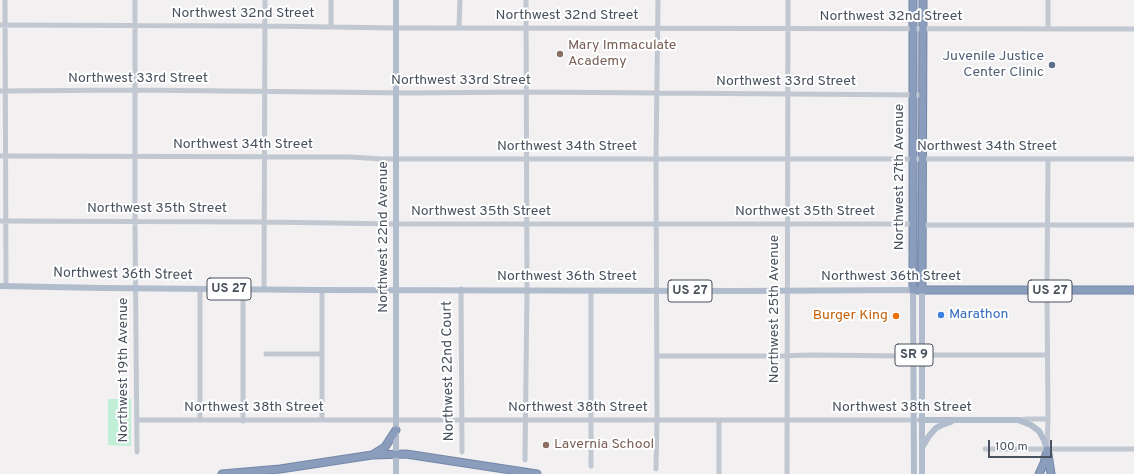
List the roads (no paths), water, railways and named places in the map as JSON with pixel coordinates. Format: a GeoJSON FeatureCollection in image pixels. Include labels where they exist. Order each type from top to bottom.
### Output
{"type":"FeatureCollection","features":[{"type":"Feature","properties":{"kind":"highway","name":"Northwest 27th Avenue"},"geometry":{"type":"LineString","coordinates":[[913,0],[913,290]]}},
{"type":"Feature","properties":{"kind":"highway","name":"Northwest 27th Avenue"},"geometry":{"type":"LineString","coordinates":[[922,290],[923,0]]}},
{"type":"Feature","properties":{"kind":"highway"},"geometry":{"type":"LineString","coordinates":[[913,220],[922,225]]}},
{"type":"Feature","properties":{"kind":"highway","name":"Northwest 36th Street"},"geometry":{"type":"LineString","coordinates":[[913,290],[1134,290]]}},
{"type":"Feature","properties":{"kind":"highway"},"geometry":{"type":"LineString","coordinates":[[372,455],[388,443],[396,430]]}},
{"type":"Feature","properties":{"kind":"highway"},"geometry":{"type":"LineString","coordinates":[[1039,474],[1044,463],[1047,450]]}},
{"type":"Feature","properties":{"kind":"highway"},"geometry":{"type":"LineString","coordinates":[[1047,450],[1051,474]]}},
{"type":"Feature","properties":{"kind":"highway"},"geometry":{"type":"LineString","coordinates":[[222,474],[280,469],[372,455],[406,454],[537,474]]}},
{"type":"Feature","properties":{"kind":"main road","name":"Northwest 22nd Avenue"},"geometry":{"type":"LineString","coordinates":[[396,0],[396,474]]}},
{"type":"Feature","properties":{"kind":"main road","name":"Northwest 36th Street"},"geometry":{"type":"LineString","coordinates":[[3,286],[322,290],[913,290]]}},
{"type":"Feature","properties":{"kind":"main road","name":"Northwest 27th Avenue"},"geometry":{"type":"LineString","coordinates":[[913,290],[914,474]]}},
{"type":"Feature","properties":{"kind":"main road","name":"Northwest 27th Avenue"},"geometry":{"type":"LineString","coordinates":[[922,290],[922,474]]}},
{"type":"Feature","properties":{"kind":"main road"},"geometry":{"type":"LineString","coordinates":[[914,357],[917,359],[918,365],[922,372]]}},
{"type":"Feature","properties":{"kind":"main road","name":"Northwest 38th Street"},"geometry":{"type":"LineString","coordinates":[[914,420],[1018,420],[1027,423],[1039,432],[1044,440],[1047,450]]}},
{"type":"Feature","properties":{"kind":"main road"},"geometry":{"type":"LineString","coordinates":[[922,447],[932,432],[938,427],[948,423],[966,421]]}},
{"type":"Feature","properties":{"kind":"street"},"geometry":{"type":"LineString","coordinates":[[3,286],[2,91],[5,0]]}},
{"type":"Feature","properties":{"kind":"street","name":"Northwest 19th Avenue"},"geometry":{"type":"LineString","coordinates":[[135,0],[137,452]]}},
{"type":"Feature","properties":{"kind":"street"},"geometry":{"type":"LineString","coordinates":[[264,289],[265,0]]}},
{"type":"Feature","properties":{"kind":"street"},"geometry":{"type":"LineString","coordinates":[[331,0],[331,27]]}},
{"type":"Feature","properties":{"kind":"street"},"geometry":{"type":"LineString","coordinates":[[460,0],[460,28]]}},
{"type":"Feature","properties":{"kind":"street"},"geometry":{"type":"LineString","coordinates":[[525,460],[527,290],[526,0]]}},
{"type":"Feature","properties":{"kind":"street"},"geometry":{"type":"LineString","coordinates":[[656,469],[658,420],[656,159],[658,0]]}},
{"type":"Feature","properties":{"kind":"street","name":"Northwest 25th Avenue"},"geometry":{"type":"LineString","coordinates":[[787,474],[788,0]]}},
{"type":"Feature","properties":{"kind":"street"},"geometry":{"type":"LineString","coordinates":[[1048,0],[1048,29]]}},
{"type":"Feature","properties":{"kind":"street","name":"Northwest 32nd Street"},"geometry":{"type":"LineString","coordinates":[[3,25],[396,28],[1134,29]]}},
{"type":"Feature","properties":{"kind":"street","name":"Northwest 33rd Street"},"geometry":{"type":"LineString","coordinates":[[2,91],[135,90],[396,93],[526,92],[923,95]]}},
{"type":"Feature","properties":{"kind":"street","name":"Northwest 34th Street"},"geometry":{"type":"LineString","coordinates":[[3,156],[265,156],[656,159],[1134,159]]}},
{"type":"Feature","properties":{"kind":"street"},"geometry":{"type":"LineString","coordinates":[[1047,450],[1048,159]]}},
{"type":"Feature","properties":{"kind":"street","name":"Northwest 35th Street"},"geometry":{"type":"LineString","coordinates":[[3,221],[396,224],[788,224],[913,220]]}},
{"type":"Feature","properties":{"kind":"street"},"geometry":{"type":"LineString","coordinates":[[922,225],[1134,225]]}},
{"type":"Feature","properties":{"kind":"street"},"geometry":{"type":"LineString","coordinates":[[200,289],[200,420]]}},
{"type":"Feature","properties":{"kind":"street"},"geometry":{"type":"LineString","coordinates":[[243,289],[243,420]]}},
{"type":"Feature","properties":{"kind":"street","name":"Northwest 22nd Court"},"geometry":{"type":"LineString","coordinates":[[461,289],[462,452]]}},
{"type":"Feature","properties":{"kind":"street"},"geometry":{"type":"LineString","coordinates":[[322,290],[322,419]]}},
{"type":"Feature","properties":{"kind":"street"},"geometry":{"type":"LineString","coordinates":[[591,290],[591,466]]}},
{"type":"Feature","properties":{"kind":"street"},"geometry":{"type":"LineString","coordinates":[[266,354],[322,354]]}},
{"type":"Feature","properties":{"kind":"street"},"geometry":{"type":"LineString","coordinates":[[922,355],[1047,355]]}},
{"type":"Feature","properties":{"kind":"street"},"geometry":{"type":"LineString","coordinates":[[657,356],[914,357]]}},
{"type":"Feature","properties":{"kind":"street","name":"Northwest 38th Street"},"geometry":{"type":"LineString","coordinates":[[1018,420],[1048,419]]}},
{"type":"Feature","properties":{"kind":"street","name":"Northwest 38th Street"},"geometry":{"type":"LineString","coordinates":[[137,420],[914,420]]}},
{"type":"Feature","properties":{"kind":"street"},"geometry":{"type":"LineString","coordinates":[[719,420],[719,474]]}},
{"type":"Feature","properties":{"kind":"street"},"geometry":{"type":"LineString","coordinates":[[985,449],[1134,449]]}},
{"type":"Feature","properties":{"kind":"place","name":"Mary Immaculate Academy"},"geometry":{"type":"Point","coordinates":[560,54]}},
{"type":"Feature","properties":{"kind":"place","name":"Juvenile Justice Center Clinic"},"geometry":{"type":"Point","coordinates":[1052,65]}},
{"type":"Feature","properties":{"kind":"place","name":"Marathon"},"geometry":{"type":"Point","coordinates":[941,315]}},
{"type":"Feature","properties":{"kind":"place","name":"Burger King"},"geometry":{"type":"Point","coordinates":[896,316]}},
{"type":"Feature","properties":{"kind":"place","name":"Lavernia School"},"geometry":{"type":"Point","coordinates":[546,445]}}]}
